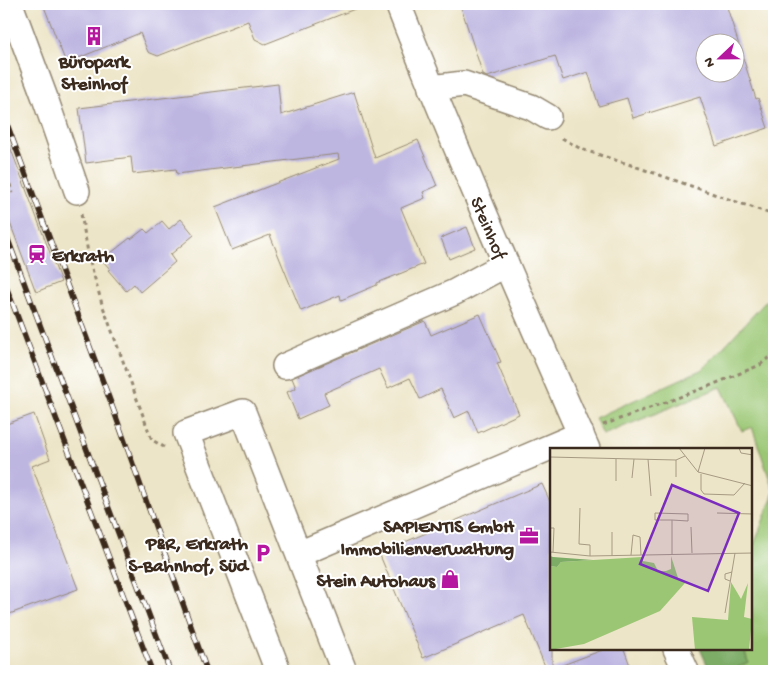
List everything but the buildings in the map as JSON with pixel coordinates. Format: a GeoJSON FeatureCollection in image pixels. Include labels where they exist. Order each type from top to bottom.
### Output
{"type":"FeatureCollection","features":[{"type":"Feature","properties":{"kind":"street"},"geometry":{"type":"LineString","coordinates":[[10,4],[77,192]]}},
{"type":"Feature","properties":{"kind":"street","name":"Steinhof"},"geometry":{"type":"LineString","coordinates":[[398,4],[431,88],[584,441]]}},
{"type":"Feature","properties":{"kind":"street"},"geometry":{"type":"LineString","coordinates":[[431,88],[464,84],[531,107],[548,117]]}},
{"type":"Feature","properties":{"kind":"street"},"geometry":{"type":"LineString","coordinates":[[285,366],[455,292],[506,264]]}},
{"type":"Feature","properties":{"kind":"street"},"geometry":{"type":"LineString","coordinates":[[278,671],[186,434],[243,412],[344,671]]}},
{"type":"Feature","properties":{"kind":"street"},"geometry":{"type":"LineString","coordinates":[[566,448],[584,441]]}},
{"type":"Feature","properties":{"kind":"street"},"geometry":{"type":"LineString","coordinates":[[299,554],[550,454]]}},
{"type":"Feature","properties":{"kind":"street"},"geometry":{"type":"LineString","coordinates":[[676,650],[686,671]]}},
{"type":"Feature","properties":{"kind":"path"},"geometry":{"type":"LineString","coordinates":[[548,117],[563,140],[581,149],[774,215]]}},
{"type":"Feature","properties":{"kind":"path"},"geometry":{"type":"LineString","coordinates":[[4,169],[13,193]]}},
{"type":"Feature","properties":{"kind":"path"},"geometry":{"type":"LineString","coordinates":[[77,192],[89,258],[102,304],[152,440],[199,467]]}},
{"type":"Feature","properties":{"kind":"path"},"geometry":{"type":"LineString","coordinates":[[584,441],[760,365],[774,353]]}},
{"type":"Feature","properties":{"kind":"green space"},"geometry":{"type":"Polygon","coordinates":[[[774,280],[774,492],[752,427],[742,431],[721,387],[603,435],[595,418],[703,369],[769,298],[774,280]]]}},
{"type":"Feature","properties":{"kind":"green space"},"geometry":{"type":"Polygon","coordinates":[[[774,492],[774,671],[731,671],[748,662],[744,650],[753,650],[753,547],[774,492]]]}},
{"type":"Feature","properties":{"kind":"green space"},"geometry":{"type":"Polygon","coordinates":[[[700,650],[744,650],[748,662],[731,671],[710,671],[700,650]]]}},
{"type":"Feature","properties":{"kind":"railway"},"geometry":{"type":"LineString","coordinates":[[4,116],[115,414],[207,671]]}},
{"type":"Feature","properties":{"kind":"railway"},"geometry":{"type":"LineString","coordinates":[[4,229],[170,671]]}},
{"type":"Feature","properties":{"kind":"railway"},"geometry":{"type":"LineString","coordinates":[[4,281],[152,671]]}},
{"type":"Feature","properties":{"kind":"place","name":"Büropark Steinhof"},"geometry":{"type":"Point","coordinates":[94,36]}},
{"type":"Feature","properties":{"kind":"place","name":"Erkrath"},"geometry":{"type":"Point","coordinates":[37,254]}},
{"type":"Feature","properties":{"kind":"place","name":"SAPIENTIS GmbH Immobilienverwaltung"},"geometry":{"type":"Point","coordinates":[529,536]}},
{"type":"Feature","properties":{"kind":"place","name":"P&R, Erkrath S-Bahnhof, Süd"},"geometry":{"type":"Point","coordinates":[263,553]}},
{"type":"Feature","properties":{"kind":"place","name":"Stein Autohaus"},"geometry":{"type":"Point","coordinates":[450,579]}}]}
